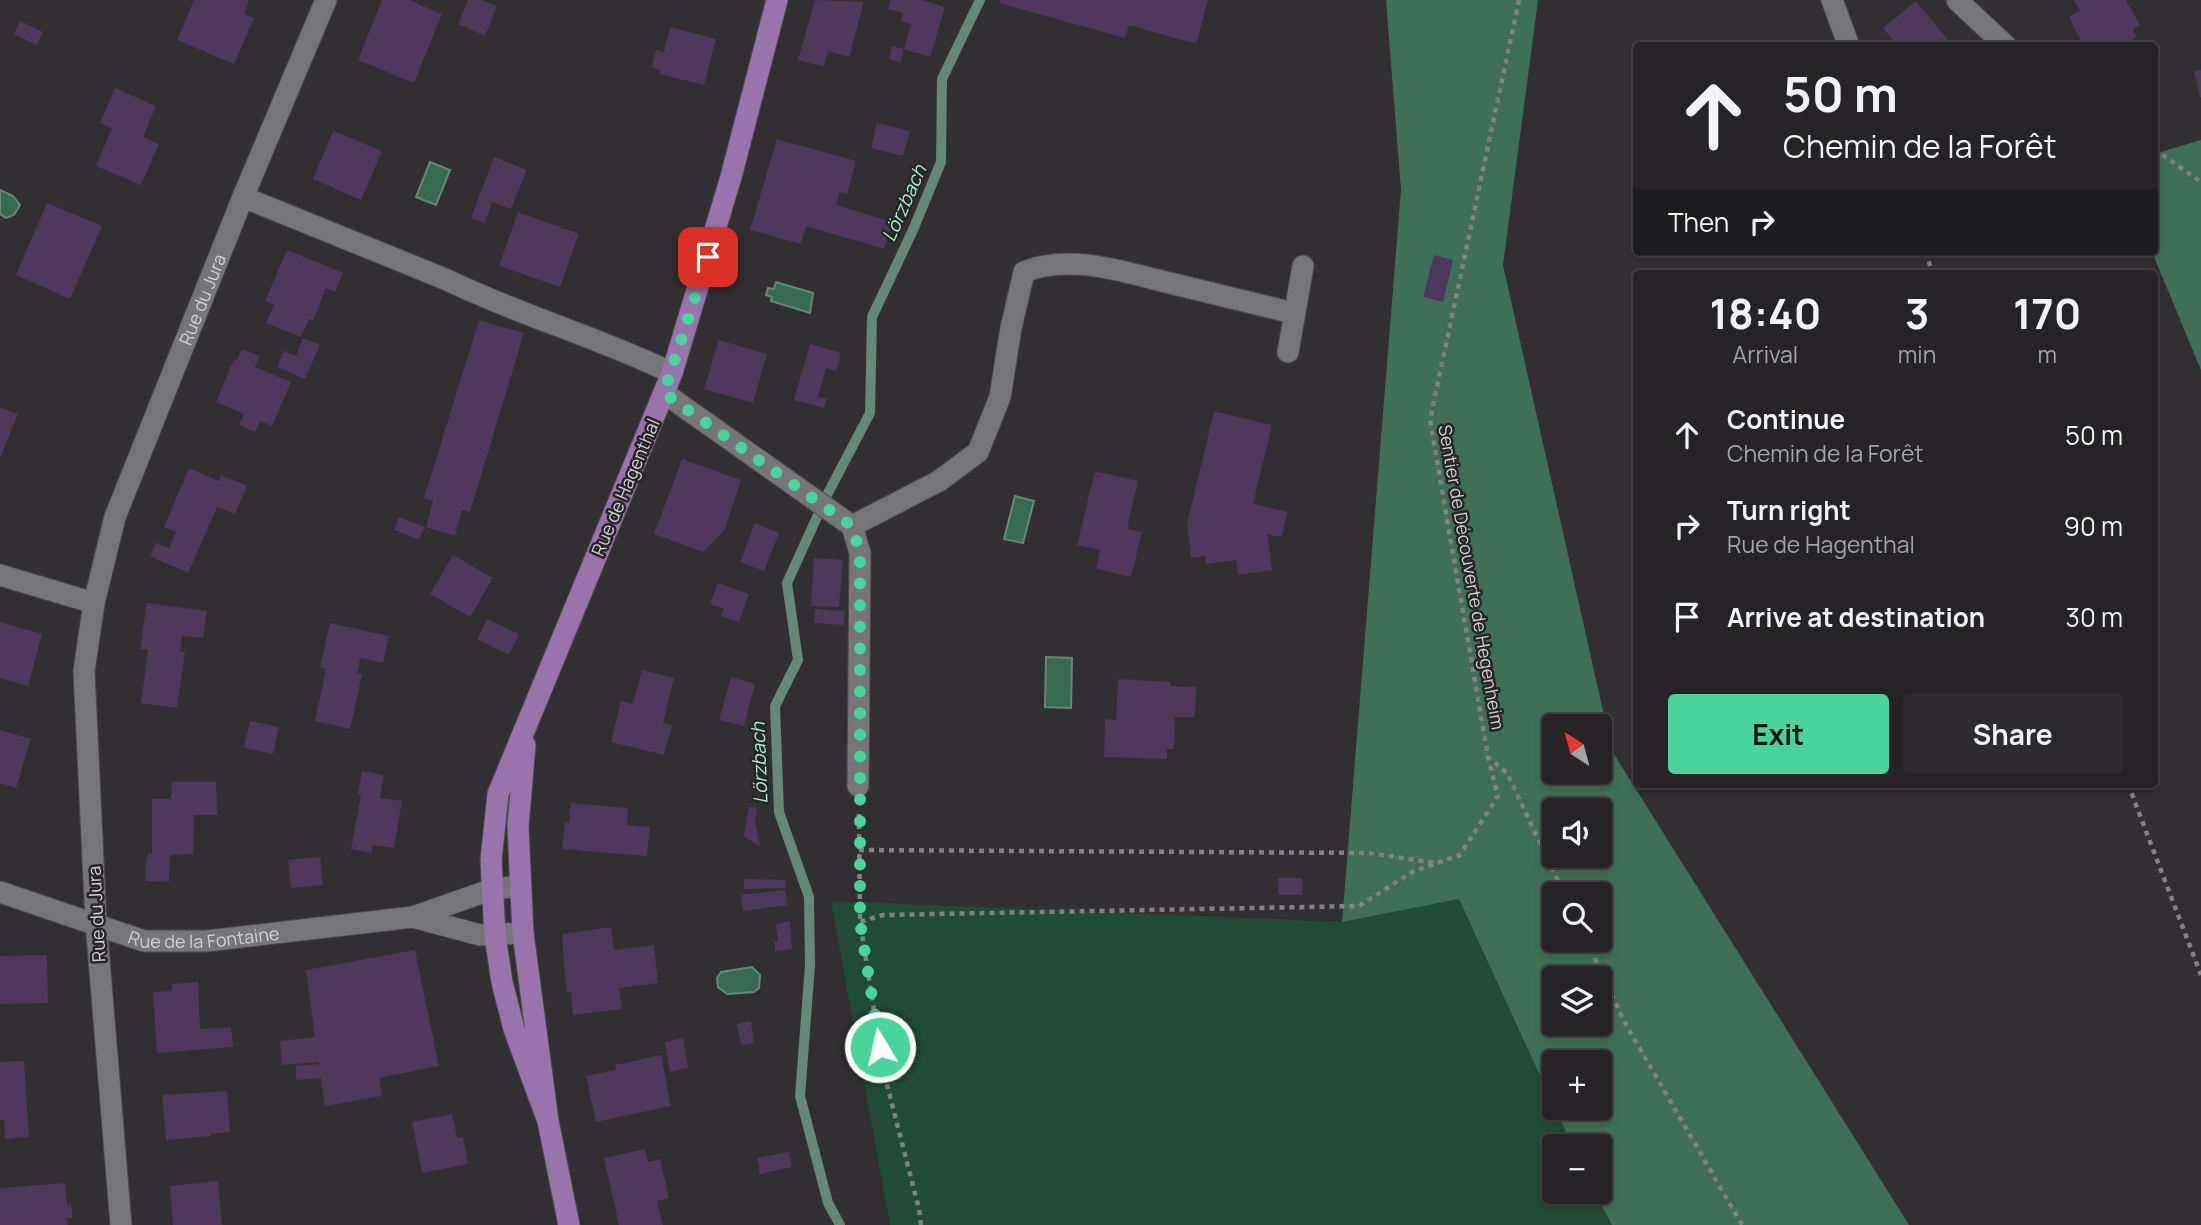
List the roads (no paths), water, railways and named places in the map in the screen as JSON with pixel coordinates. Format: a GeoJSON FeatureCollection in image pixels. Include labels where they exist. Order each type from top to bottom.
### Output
{"type":"FeatureCollection","features":[{"type":"Feature","properties":{"kind":"main road","name":"Rue de Hagenthal"},"geometry":{"type":"LineString","coordinates":[[548,1121],[514,1029],[502,982],[495,936],[491,860],[498,794],[672,373],[731,177],[777,0]]}},
{"type":"Feature","properties":{"kind":"main road","name":"Rue de Hagenthal"},"geometry":{"type":"LineString","coordinates":[[527,726],[518,826],[523,933],[548,1121],[569,1225]]}},
{"type":"Feature","properties":{"kind":"street","name":"Rue du Jura"},"geometry":{"type":"LineString","coordinates":[[121,1225],[96,923],[85,671],[94,603],[115,517],[243,197],[326,0]]}},
{"type":"Feature","properties":{"kind":"street"},"geometry":{"type":"LineString","coordinates":[[1832,0],[1848,42]]}},
{"type":"Feature","properties":{"kind":"street"},"geometry":{"type":"LineString","coordinates":[[1957,0],[2002,42]]}},
{"type":"Feature","properties":{"kind":"street"},"geometry":{"type":"LineString","coordinates":[[243,197],[445,279],[475,294],[642,358],[672,373]]}},
{"type":"Feature","properties":{"kind":"street"},"geometry":{"type":"LineString","coordinates":[[852,526],[939,481],[978,452],[1000,397],[1011,328],[1024,272],[1038,266],[1056,264],[1091,265],[1294,313]]}},
{"type":"Feature","properties":{"kind":"street"},"geometry":{"type":"LineString","coordinates":[[1288,352],[1303,266]]}},
{"type":"Feature","properties":{"kind":"street"},"geometry":{"type":"LineString","coordinates":[[664,393],[852,526],[860,553],[858,786]]}},
{"type":"Feature","properties":{"kind":"street"},"geometry":{"type":"LineString","coordinates":[[0,575],[94,603]]}},
{"type":"Feature","properties":{"kind":"street","name":"Rue de la Fontaine"},"geometry":{"type":"LineString","coordinates":[[0,892],[145,941],[186,941],[412,917],[492,889],[520,886]]}},
{"type":"Feature","properties":{"kind":"street","name":"Rue de la Fontaine"},"geometry":{"type":"LineString","coordinates":[[412,917],[480,935],[523,933]]}},
{"type":"Feature","properties":{"kind":"waterway","name":"Lörzbach"},"geometry":{"type":"LineString","coordinates":[[840,1225],[828,1203],[800,1096],[810,965],[809,897],[779,812],[775,706],[798,660],[787,583],[828,493],[870,413],[872,317],[941,162],[942,79],[980,0]]}}]}
